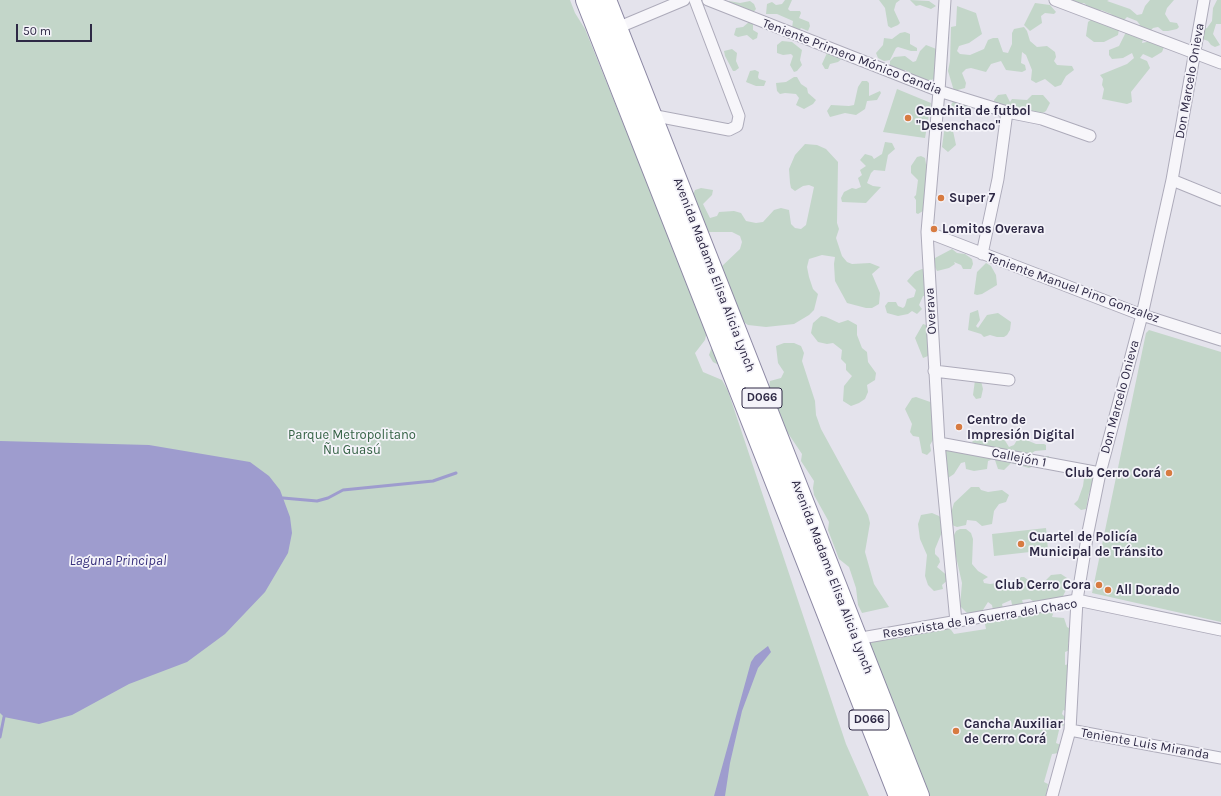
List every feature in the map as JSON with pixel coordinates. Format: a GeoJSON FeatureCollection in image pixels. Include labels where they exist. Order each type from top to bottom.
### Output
{"type":"FeatureCollection","features":[{"type":"Feature","properties":{"kind":"highway","name":"Avenida Madame Elisa Alicia Lynch"},"geometry":{"type":"LineString","coordinates":[[586,0],[811,576],[847,642],[918,796]]}},
{"type":"Feature","properties":{"kind":"highway","name":"Avenida Madame Elisa Alicia Lynch"},"geometry":{"type":"LineString","coordinates":[[606,0],[651,115],[847,642],[899,796]]}},
{"type":"Feature","properties":{"kind":"street"},"geometry":{"type":"LineString","coordinates":[[617,28],[684,0]]}},
{"type":"Feature","properties":{"kind":"street"},"geometry":{"type":"LineString","coordinates":[[651,115],[729,130],[737,126],[739,116],[695,0]]}},
{"type":"Feature","properties":{"kind":"street","name":"Teniente Primero Mónico Candia"},"geometry":{"type":"LineString","coordinates":[[708,0],[727,4],[940,91],[1007,112],[1042,119],[1090,136]]}},
{"type":"Feature","properties":{"kind":"street","name":"Overava"},"geometry":{"type":"LineString","coordinates":[[944,0],[940,91],[927,232],[939,443],[956,622]]}},
{"type":"Feature","properties":{"kind":"street"},"geometry":{"type":"LineString","coordinates":[[1055,0],[1221,63]]}},
{"type":"Feature","properties":{"kind":"street","name":"Don Marcelo Onieva"},"geometry":{"type":"LineString","coordinates":[[1052,796],[1070,730],[1077,600],[1100,473],[1142,315],[1172,180],[1204,0]]}},
{"type":"Feature","properties":{"kind":"street"},"geometry":{"type":"LineString","coordinates":[[982,254],[998,180],[1007,112]]}},
{"type":"Feature","properties":{"kind":"street"},"geometry":{"type":"LineString","coordinates":[[1172,180],[1221,200]]}},
{"type":"Feature","properties":{"kind":"street","name":"Teniente Manuel Pino Gonzalez"},"geometry":{"type":"LineString","coordinates":[[927,232],[1142,315],[1221,340]]}},
{"type":"Feature","properties":{"kind":"street"},"geometry":{"type":"LineString","coordinates":[[934,371],[1010,380]]}},
{"type":"Feature","properties":{"kind":"street","name":"Callejón 1"},"geometry":{"type":"LineString","coordinates":[[939,443],[1100,473]]}},
{"type":"Feature","properties":{"kind":"street","name":"Reservista de la Guerra del Chaco"},"geometry":{"type":"LineString","coordinates":[[847,642],[1077,600],[1221,630]]}},
{"type":"Feature","properties":{"kind":"street","name":"Teniente Luis Miranda"},"geometry":{"type":"LineString","coordinates":[[1070,730],[1221,758]]}},
{"type":"Feature","properties":{"kind":"green space","name":"Parque Metropolitano Ñu Guasú"},"geometry":{"type":"Polygon","coordinates":[[[0,0],[570,0],[575,13],[585,29],[707,331],[705,340],[695,353],[703,372],[722,380],[728,391],[846,744],[869,796],[0,796],[0,0]]]}},
{"type":"Feature","properties":{"kind":"green space"},"geometry":{"type":"Polygon","coordinates":[[[785,0],[792,0],[788,9],[790,11],[800,11],[801,13],[799,18],[809,22],[810,26],[808,31],[801,28],[799,30],[792,28],[793,21],[777,14],[766,14],[767,4],[772,2],[776,5],[782,4],[785,0]]]}},
{"type":"Feature","properties":{"kind":"green space"},"geometry":{"type":"Polygon","coordinates":[[[879,0],[900,0],[896,3],[894,10],[900,23],[898,25],[891,28],[888,26],[885,8],[879,0]]]}},
{"type":"Feature","properties":{"kind":"green space"},"geometry":{"type":"Polygon","coordinates":[[[910,0],[929,1],[936,6],[931,9],[920,5],[916,6],[910,0]]]}},
{"type":"Feature","properties":{"kind":"green space"},"geometry":{"type":"Polygon","coordinates":[[[1070,0],[1109,0],[1107,1],[1130,9],[1137,15],[1142,14],[1145,6],[1150,0],[1174,0],[1167,8],[1165,14],[1170,22],[1177,23],[1179,27],[1168,31],[1163,31],[1158,27],[1153,28],[1143,39],[1142,43],[1151,41],[1164,47],[1162,52],[1152,58],[1143,54],[1140,58],[1147,61],[1150,68],[1131,92],[1132,102],[1127,104],[1102,99],[1104,89],[1102,85],[1103,79],[1100,75],[1127,64],[1134,58],[1132,53],[1123,58],[1112,59],[1109,55],[1109,50],[1119,46],[1126,32],[1140,25],[1137,21],[1127,17],[1120,24],[1118,35],[1104,42],[1094,42],[1086,36],[1088,22],[1093,18],[1112,16],[1111,14],[1101,10],[1097,14],[1084,3],[1078,4],[1070,0]]]}},
{"type":"Feature","properties":{"kind":"green space"},"geometry":{"type":"Polygon","coordinates":[[[1217,0],[1221,0],[1221,24],[1216,24],[1213,34],[1220,45],[1215,47],[1208,41],[1200,38],[1203,29],[1207,28],[1212,21],[1213,8],[1217,0]]]}},
{"type":"Feature","properties":{"kind":"green space"},"geometry":{"type":"Polygon","coordinates":[[[729,1],[740,3],[750,1],[754,4],[756,9],[752,14],[725,4],[729,1]]]}},
{"type":"Feature","properties":{"kind":"green space"},"geometry":{"type":"Polygon","coordinates":[[[1035,3],[1050,5],[1056,12],[1054,14],[1045,13],[1041,16],[1042,23],[1030,31],[1024,25],[1035,3]]]}},
{"type":"Feature","properties":{"kind":"green space"},"geometry":{"type":"Polygon","coordinates":[[[957,6],[976,13],[982,34],[969,43],[959,46],[957,51],[960,54],[970,55],[984,49],[988,40],[993,38],[998,38],[1003,52],[1008,53],[1012,44],[1012,33],[1014,29],[1024,27],[1030,41],[1037,47],[1047,46],[1055,52],[1056,57],[1054,61],[1057,65],[1072,66],[1074,70],[1066,76],[1061,85],[1055,87],[1045,79],[1036,83],[1031,80],[1032,70],[1026,55],[1022,52],[1021,63],[1025,65],[1026,70],[1022,72],[1006,70],[1001,61],[991,64],[986,72],[971,68],[966,69],[962,73],[966,83],[965,88],[954,91],[948,71],[950,61],[951,27],[956,26],[957,6]]]}},
{"type":"Feature","properties":{"kind":"green space"},"geometry":{"type":"Polygon","coordinates":[[[749,22],[753,23],[753,30],[758,33],[757,38],[753,40],[747,35],[738,37],[734,35],[736,28],[743,27],[749,22]]]}},
{"type":"Feature","properties":{"kind":"green space"},"geometry":{"type":"Polygon","coordinates":[[[905,32],[910,34],[910,44],[917,48],[917,51],[911,51],[898,47],[890,60],[884,61],[878,58],[876,53],[883,45],[884,38],[892,39],[900,33],[905,32]]]}},
{"type":"Feature","properties":{"kind":"green space"},"geometry":{"type":"Polygon","coordinates":[[[782,41],[792,42],[802,50],[800,60],[802,65],[797,71],[794,72],[790,65],[793,56],[791,54],[783,55],[777,53],[777,45],[782,41]]]}},
{"type":"Feature","properties":{"kind":"green space"},"geometry":{"type":"Polygon","coordinates":[[[926,45],[939,50],[938,78],[927,81],[907,75],[906,70],[900,71],[890,66],[890,61],[894,57],[905,56],[913,62],[916,61],[920,51],[926,45]]]}},
{"type":"Feature","properties":{"kind":"green space"},"geometry":{"type":"Polygon","coordinates":[[[732,49],[737,53],[736,61],[739,68],[735,71],[733,71],[724,51],[732,49]]]}},
{"type":"Feature","properties":{"kind":"green space"},"geometry":{"type":"Polygon","coordinates":[[[827,53],[844,57],[838,62],[830,64],[828,69],[825,69],[822,64],[827,53]]]}},
{"type":"Feature","properties":{"kind":"green space"},"geometry":{"type":"Polygon","coordinates":[[[755,70],[759,72],[759,79],[766,81],[764,86],[756,86],[746,82],[750,71],[755,70]]]}},
{"type":"Feature","properties":{"kind":"green space"},"geometry":{"type":"Polygon","coordinates":[[[794,77],[797,77],[801,84],[807,88],[808,93],[816,100],[813,104],[804,109],[796,105],[799,98],[796,94],[780,94],[777,91],[776,83],[786,82],[794,77]]]}},
{"type":"Feature","properties":{"kind":"green space"},"geometry":{"type":"Polygon","coordinates":[[[862,81],[867,81],[869,83],[869,96],[880,91],[881,93],[877,100],[867,101],[865,109],[856,115],[845,113],[830,117],[827,111],[831,105],[854,105],[858,87],[862,81]]]}},
{"type":"Feature","properties":{"kind":"green space","name":"Canchita de futbol \"Desenchaco\""},"geometry":{"type":"Polygon","coordinates":[[[897,89],[931,103],[925,138],[883,132],[897,89]]]}},
{"type":"Feature","properties":{"kind":"green space"},"geometry":{"type":"Polygon","coordinates":[[[1006,94],[1010,102],[1012,99],[1027,100],[1032,95],[1043,95],[1050,103],[1046,111],[1041,114],[1015,113],[1012,107],[994,104],[994,100],[998,95],[1006,94]]]}},
{"type":"Feature","properties":{"kind":"green space"},"geometry":{"type":"Polygon","coordinates":[[[954,100],[973,106],[972,109],[969,113],[964,114],[951,105],[954,100]]]}},
{"type":"Feature","properties":{"kind":"green space"},"geometry":{"type":"Polygon","coordinates":[[[946,128],[953,131],[956,145],[948,152],[942,147],[946,128]]]}},
{"type":"Feature","properties":{"kind":"green space"},"geometry":{"type":"Polygon","coordinates":[[[885,142],[892,143],[895,149],[888,155],[885,171],[874,170],[871,173],[867,183],[873,186],[881,187],[866,203],[842,202],[841,198],[844,192],[852,188],[856,189],[861,187],[858,178],[862,175],[860,170],[866,166],[860,160],[865,154],[872,156],[874,159],[882,154],[885,142]]]}},
{"type":"Feature","properties":{"kind":"green space"},"geometry":{"type":"Polygon","coordinates":[[[805,144],[817,145],[826,149],[838,162],[837,223],[839,229],[836,238],[842,256],[847,262],[852,264],[870,263],[880,267],[872,274],[880,293],[879,304],[872,308],[866,308],[847,303],[835,281],[835,257],[822,255],[809,259],[807,267],[813,289],[818,294],[814,310],[809,315],[794,324],[766,327],[748,325],[742,321],[720,268],[740,249],[742,242],[740,236],[732,232],[705,232],[693,195],[695,190],[701,188],[713,190],[712,195],[703,204],[710,218],[717,216],[719,212],[734,211],[741,213],[746,221],[756,223],[763,222],[774,210],[781,208],[789,210],[791,224],[795,228],[801,229],[806,225],[814,187],[809,185],[803,186],[795,191],[791,188],[789,169],[795,155],[805,144]]]}},
{"type":"Feature","properties":{"kind":"green space"},"geometry":{"type":"Polygon","coordinates":[[[921,156],[925,158],[928,166],[927,201],[923,211],[918,214],[916,213],[916,200],[914,197],[916,195],[918,180],[911,173],[911,166],[917,157],[921,156]]]}},
{"type":"Feature","properties":{"kind":"green space"},"geometry":{"type":"Polygon","coordinates":[[[952,249],[957,253],[965,254],[972,259],[973,264],[971,269],[963,269],[961,265],[954,262],[955,264],[949,268],[937,271],[934,265],[935,258],[952,249]]]}},
{"type":"Feature","properties":{"kind":"green space"},"geometry":{"type":"Polygon","coordinates":[[[986,263],[991,266],[996,275],[997,285],[982,294],[974,294],[977,272],[986,263]]]}},
{"type":"Feature","properties":{"kind":"green space"},"geometry":{"type":"Polygon","coordinates":[[[922,269],[927,270],[928,296],[923,296],[919,305],[922,309],[917,314],[912,311],[908,314],[898,316],[887,313],[885,306],[888,302],[896,302],[898,306],[903,308],[907,299],[914,297],[916,290],[907,281],[915,272],[922,269]]]}},
{"type":"Feature","properties":{"kind":"green space"},"geometry":{"type":"Polygon","coordinates":[[[978,310],[980,320],[976,326],[978,328],[987,315],[998,313],[1011,322],[1010,330],[1007,335],[1004,337],[990,335],[984,337],[981,334],[968,330],[970,313],[978,310]]]}},
{"type":"Feature","properties":{"kind":"green space"},"geometry":{"type":"Polygon","coordinates":[[[821,316],[839,323],[848,320],[857,325],[857,335],[862,348],[867,352],[868,362],[876,373],[875,380],[867,385],[868,392],[865,399],[859,403],[851,406],[843,401],[844,386],[852,376],[846,370],[846,364],[841,359],[842,350],[833,343],[827,344],[818,342],[811,333],[813,323],[821,316]]]}},
{"type":"Feature","properties":{"kind":"green space"},"geometry":{"type":"Polygon","coordinates":[[[923,324],[929,326],[928,356],[923,358],[915,338],[923,324]]]}},
{"type":"Feature","properties":{"kind":"green space","name":"Club Cerro Corá"},"geometry":{"type":"Polygon","coordinates":[[[1149,330],[1221,352],[1221,622],[1092,593],[1146,333],[1149,330]]]}},
{"type":"Feature","properties":{"kind":"green space"},"geometry":{"type":"Polygon","coordinates":[[[784,343],[794,343],[801,346],[804,353],[802,361],[815,401],[816,415],[821,429],[868,515],[870,523],[865,552],[874,584],[889,607],[862,613],[858,605],[856,588],[849,567],[839,559],[828,530],[829,522],[814,495],[814,481],[801,461],[802,454],[767,402],[770,381],[781,378],[784,372],[778,363],[776,346],[784,343]]]}},
{"type":"Feature","properties":{"kind":"green space"},"geometry":{"type":"Polygon","coordinates":[[[713,344],[721,366],[713,362],[709,355],[713,344]]]}},
{"type":"Feature","properties":{"kind":"green space"},"geometry":{"type":"Polygon","coordinates":[[[975,380],[981,381],[983,389],[981,398],[976,399],[973,395],[975,380]]]}},
{"type":"Feature","properties":{"kind":"green space"},"geometry":{"type":"Polygon","coordinates":[[[916,397],[936,404],[934,438],[930,445],[931,451],[927,455],[922,453],[919,437],[913,436],[910,432],[912,424],[905,409],[912,398],[916,397]]]}},
{"type":"Feature","properties":{"kind":"green space"},"geometry":{"type":"Polygon","coordinates":[[[989,435],[1004,439],[1009,447],[1014,445],[1017,440],[1024,439],[1036,444],[1044,444],[1046,445],[1046,450],[1035,451],[1029,455],[1032,460],[1041,456],[1049,456],[1048,461],[1029,468],[1011,463],[1004,470],[998,469],[995,460],[993,459],[988,461],[987,469],[974,471],[966,469],[965,462],[961,463],[954,474],[939,484],[937,482],[936,475],[946,458],[946,450],[972,444],[973,439],[985,438],[989,435]]]}},
{"type":"Feature","properties":{"kind":"green space"},"geometry":{"type":"Polygon","coordinates":[[[1094,469],[1092,489],[1089,493],[1086,509],[1081,510],[1074,504],[1078,500],[1083,486],[1085,471],[1094,469]]]}},
{"type":"Feature","properties":{"kind":"green space"},"geometry":{"type":"Polygon","coordinates":[[[971,487],[979,487],[981,490],[988,492],[1002,490],[1009,495],[1006,502],[999,504],[994,511],[992,524],[982,526],[976,521],[967,520],[966,525],[957,527],[952,525],[951,513],[954,503],[971,487]]]}},
{"type":"Feature","properties":{"kind":"green space"},"geometry":{"type":"Polygon","coordinates":[[[932,513],[939,516],[943,521],[942,532],[935,549],[935,554],[939,558],[940,562],[937,567],[950,578],[942,585],[943,589],[934,591],[928,585],[925,576],[927,555],[920,539],[918,524],[921,515],[932,513]]]}},
{"type":"Feature","properties":{"kind":"green space"},"geometry":{"type":"Polygon","coordinates":[[[1046,528],[1048,550],[994,556],[992,534],[1046,528]]]}},
{"type":"Feature","properties":{"kind":"green space"},"geometry":{"type":"Polygon","coordinates":[[[966,529],[971,533],[973,539],[972,564],[978,571],[988,577],[983,580],[984,583],[990,584],[1004,582],[1013,585],[1021,577],[1024,577],[1031,582],[1040,583],[1045,581],[1051,575],[1061,574],[1067,578],[1068,581],[1068,586],[1063,596],[1037,604],[1030,599],[1022,600],[1023,603],[1013,609],[1011,600],[1002,604],[1003,608],[993,610],[992,605],[988,602],[981,613],[969,615],[960,606],[962,583],[952,539],[956,531],[966,529]]]}},
{"type":"Feature","properties":{"kind":"green space"},"geometry":{"type":"Polygon","coordinates":[[[1049,610],[1053,614],[1052,617],[1064,618],[1067,627],[1071,629],[1070,641],[1068,643],[1070,650],[1065,652],[1065,665],[1069,664],[1078,702],[1068,712],[1063,710],[1062,714],[1066,718],[1066,725],[1060,726],[1056,743],[1061,745],[1059,753],[1052,754],[1044,782],[1048,784],[1046,796],[929,796],[893,701],[890,699],[880,670],[867,645],[876,640],[894,636],[898,639],[920,632],[949,627],[954,634],[986,629],[985,624],[991,620],[999,622],[1011,617],[1022,615],[1029,616],[1039,611],[1049,610]]]}},
{"type":"Feature","properties":{"kind":"water","name":"Laguna Principal"},"geometry":{"type":"Polygon","coordinates":[[[0,441],[149,445],[250,462],[269,476],[280,490],[290,517],[292,533],[288,553],[265,592],[225,634],[187,662],[129,684],[72,715],[39,724],[4,717],[0,713],[0,441]]]}},
{"type":"Feature","properties":{"kind":"water"},"geometry":{"type":"Polygon","coordinates":[[[768,646],[771,652],[758,668],[742,711],[730,763],[725,796],[714,796],[751,662],[755,656],[768,646]]]}},
{"type":"Feature","properties":{"kind":"waterway"},"geometry":{"type":"LineString","coordinates":[[283,498],[317,501],[328,498],[343,490],[433,481],[456,473]]}},
{"type":"Feature","properties":{"kind":"waterway"},"geometry":{"type":"LineString","coordinates":[[0,737],[4,717]]}},
{"type":"Feature","properties":{"kind":"place","name":"Canchita de futbol \"Desenchaco\""},"geometry":{"type":"Point","coordinates":[908,118]}},
{"type":"Feature","properties":{"kind":"place","name":"Super 7"},"geometry":{"type":"Point","coordinates":[941,198]}},
{"type":"Feature","properties":{"kind":"place","name":"Lomitos Overava"},"geometry":{"type":"Point","coordinates":[934,229]}},
{"type":"Feature","properties":{"kind":"place","name":"Centro de Impresión Digital"},"geometry":{"type":"Point","coordinates":[959,427]}},
{"type":"Feature","properties":{"kind":"place","name":"Club Cerro Corá"},"geometry":{"type":"Point","coordinates":[1169,473]}},
{"type":"Feature","properties":{"kind":"place","name":"Cuartel de Policía Municipal de Tránsito"},"geometry":{"type":"Point","coordinates":[1021,544]}},
{"type":"Feature","properties":{"kind":"place","name":"Club Cerro Cora"},"geometry":{"type":"Point","coordinates":[1099,585]}},
{"type":"Feature","properties":{"kind":"place","name":"All Dorado"},"geometry":{"type":"Point","coordinates":[1108,590]}},
{"type":"Feature","properties":{"kind":"place","name":"Cancha Auxiliar de Cerro Corá"},"geometry":{"type":"Point","coordinates":[956,731]}}]}
